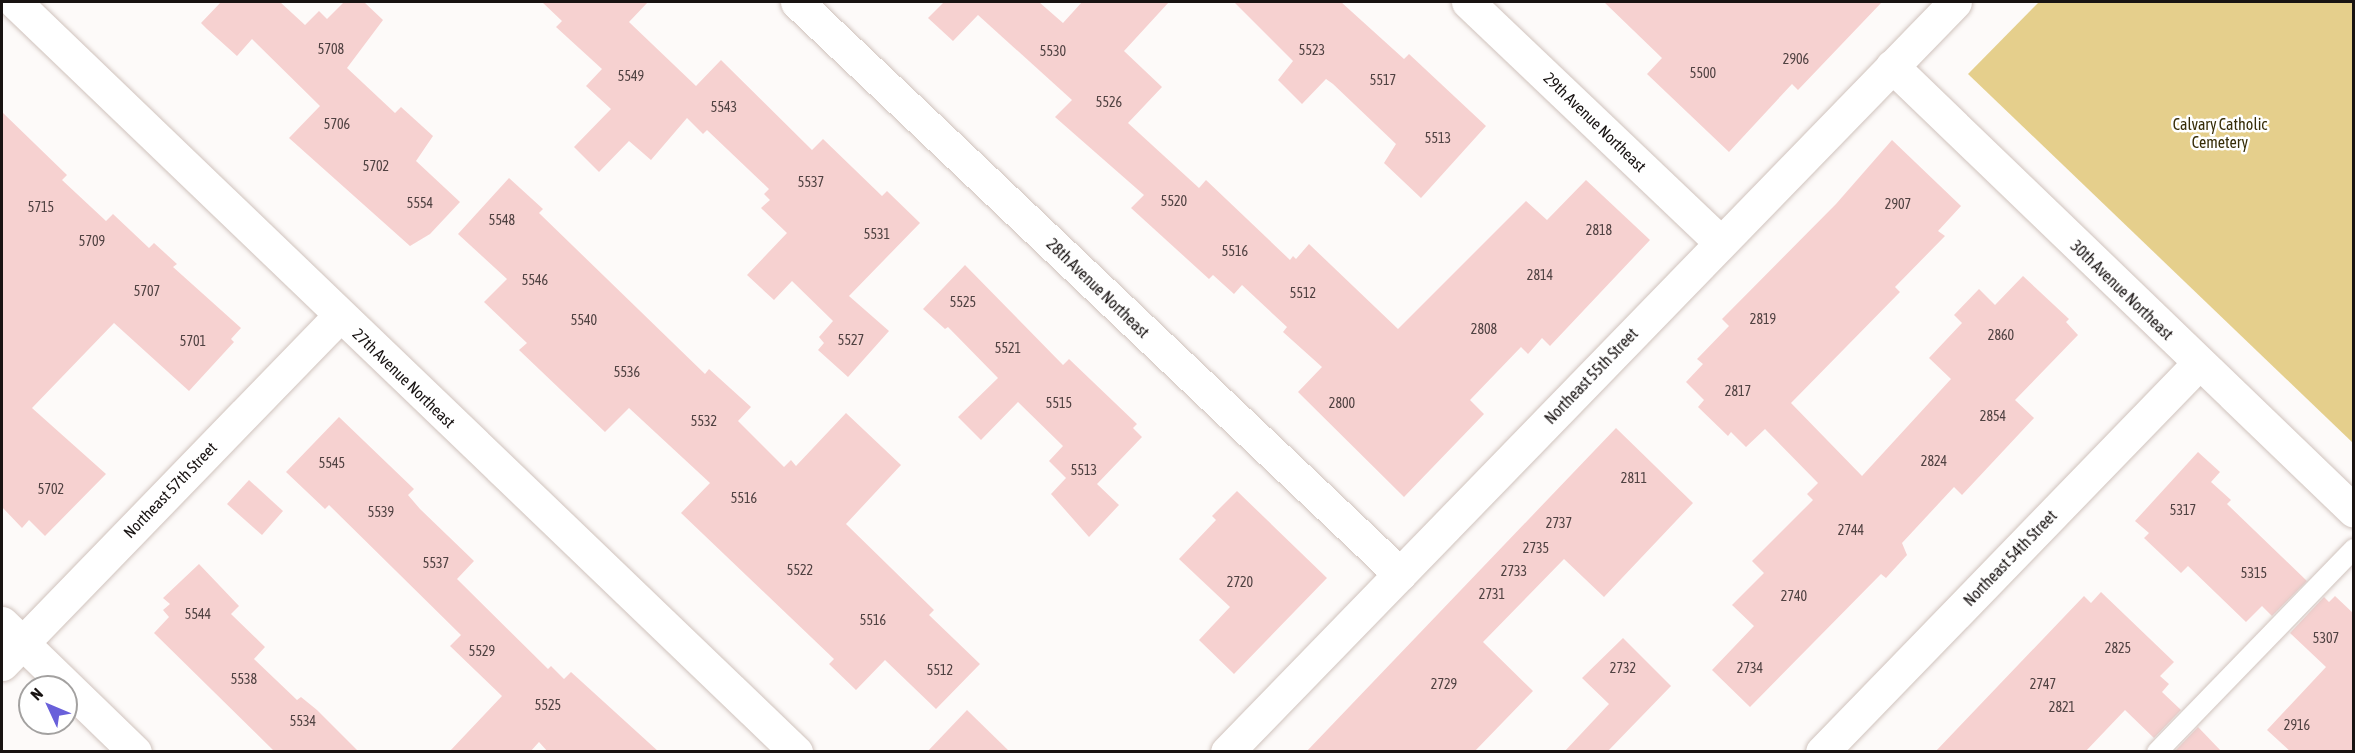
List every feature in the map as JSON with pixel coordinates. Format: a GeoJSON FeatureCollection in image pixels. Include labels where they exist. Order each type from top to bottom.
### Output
{"type":"FeatureCollection","features":[{"type":"Feature","properties":{"kind":"street","name":"27th Avenue Northeast"},"geometry":{"type":"LineString","coordinates":[[15,2],[339,316],[796,752]]}},
{"type":"Feature","properties":{"kind":"street","name":"28th Avenue Northeast"},"geometry":{"type":"LineString","coordinates":[[797,2],[1400,574]]}},
{"type":"Feature","properties":{"kind":"street","name":"29th Avenue Northeast"},"geometry":{"type":"LineString","coordinates":[[1468,2],[1721,243]]}},
{"type":"Feature","properties":{"kind":"street","name":"Northeast 55th Street"},"geometry":{"type":"LineString","coordinates":[[1227,752],[1955,2]]}},
{"type":"Feature","properties":{"kind":"street","name":"30th Avenue Northeast"},"geometry":{"type":"LineString","coordinates":[[1892,66],[2198,364],[2354,511]]}},
{"type":"Feature","properties":{"kind":"street","name":"Northeast 57th Street"},"geometry":{"type":"LineString","coordinates":[[8,644],[339,316]]}},
{"type":"Feature","properties":{"kind":"street","name":"Northeast 54th Street"},"geometry":{"type":"LineString","coordinates":[[1822,752],[2198,364]]}},
{"type":"Feature","properties":{"kind":"street"},"geometry":{"type":"LineString","coordinates":[[8,644],[135,752]]}},
{"type":"Feature","properties":{"kind":"lane"},"geometry":{"type":"LineString","coordinates":[[2157,752],[2354,549]]}},
{"type":"Feature","properties":{"kind":"green space","name":"Calvary Catholic Cemetery"},"geometry":{"type":"Polygon","coordinates":[[[2039,2],[2353,2],[2353,443],[1968,74],[2039,2]]]}},
{"type":"Feature","properties":{"kind":"building"},"geometry":{"type":"Polygon","coordinates":[[[221,2],[280,2],[305,25],[319,11],[327,19],[344,2],[364,2],[383,20],[347,68],[395,113],[401,107],[433,136],[416,161],[460,202],[430,234],[410,246],[289,138],[320,106],[252,39],[237,56],[201,23],[221,2]]]}},
{"type":"Feature","properties":{"kind":"building"},"geometry":{"type":"Polygon","coordinates":[[[542,2],[648,2],[629,22],[696,86],[721,60],[812,150],[823,139],[882,196],[887,191],[920,223],[849,296],[889,331],[848,377],[818,350],[824,343],[819,337],[833,321],[792,281],[774,300],[747,275],[787,233],[761,208],[770,200],[764,194],[769,189],[707,130],[703,134],[687,118],[651,160],[629,141],[599,172],[574,147],[611,109],[586,86],[602,69],[556,27],[562,21],[542,2]]]}},
{"type":"Feature","properties":{"kind":"building"},"geometry":{"type":"Polygon","coordinates":[[[944,2],[1039,2],[1063,23],[1082,2],[1169,2],[1124,51],[1162,87],[1128,123],[1199,188],[1206,180],[1290,260],[1293,256],[1296,259],[1309,244],[1398,329],[1526,201],[1547,220],[1586,180],[1650,240],[1550,346],[1542,338],[1528,354],[1521,347],[1470,400],[1484,414],[1404,497],[1298,392],[1322,367],[1283,332],[1287,327],[1242,285],[1234,294],[1213,275],[1209,279],[1131,208],[1144,195],[1055,117],[1072,100],[978,15],[953,41],[928,18],[944,2]]]}},
{"type":"Feature","properties":{"kind":"building"},"geometry":{"type":"Polygon","coordinates":[[[1234,2],[1341,2],[1404,59],[1409,54],[1486,126],[1421,198],[1384,163],[1396,144],[1333,84],[1326,79],[1302,104],[1278,80],[1293,61],[1234,2]]]}},
{"type":"Feature","properties":{"kind":"building"},"geometry":{"type":"Polygon","coordinates":[[[1604,2],[1882,2],[1798,90],[1792,84],[1729,152],[1647,74],[1662,58],[1604,2]]]}},
{"type":"Feature","properties":{"kind":"building"},"geometry":{"type":"Polygon","coordinates":[[[2,112],[67,175],[62,180],[106,221],[113,214],[149,248],[154,243],[177,264],[173,267],[241,328],[231,339],[234,342],[189,391],[114,323],[32,408],[106,474],[45,536],[29,520],[22,528],[2,507],[2,112]]]}},
{"type":"Feature","properties":{"kind":"building"},"geometry":{"type":"Polygon","coordinates":[[[1892,140],[1961,206],[1938,231],[1945,236],[1895,287],[1900,292],[1791,403],[1862,476],[1951,379],[1929,358],[1962,323],[1954,315],[1979,289],[1995,305],[2023,276],[2069,319],[2066,322],[2078,335],[2015,400],[2034,418],[1962,495],[1954,487],[1902,543],[1907,555],[1886,578],[1881,574],[1750,707],[1712,670],[1754,626],[1732,605],[1764,573],[1752,561],[1813,500],[1807,494],[1818,483],[1765,429],[1746,447],[1731,432],[1728,436],[1698,407],[1704,400],[1686,382],[1703,364],[1697,359],[1729,326],[1722,319],[1836,204],[1892,140]]]}},
{"type":"Feature","properties":{"kind":"building"},"geometry":{"type":"Polygon","coordinates":[[[509,178],[543,209],[539,213],[705,374],[709,369],[751,407],[738,421],[784,467],[791,460],[796,466],[846,413],[901,465],[846,524],[934,610],[929,615],[980,664],[936,709],[885,660],[856,690],[829,664],[834,659],[681,513],[710,483],[629,408],[605,432],[519,350],[527,343],[484,302],[507,279],[458,234],[509,178]]]}},
{"type":"Feature","properties":{"kind":"building"},"geometry":{"type":"Polygon","coordinates":[[[965,265],[1063,365],[1069,359],[1137,424],[1133,428],[1142,437],[1097,484],[1119,505],[1089,537],[1051,494],[1066,478],[1049,461],[1063,446],[1018,402],[981,440],[958,417],[998,378],[948,327],[945,329],[923,309],[965,265]]]}},
{"type":"Feature","properties":{"kind":"building"},"geometry":{"type":"Polygon","coordinates":[[[339,417],[414,489],[408,495],[474,561],[457,579],[548,669],[551,666],[564,679],[571,672],[659,752],[548,752],[539,742],[530,752],[449,752],[502,696],[450,646],[461,635],[329,505],[325,509],[286,472],[339,417]]]}},
{"type":"Feature","properties":{"kind":"building"},"geometry":{"type":"Polygon","coordinates":[[[1616,428],[1693,503],[1604,597],[1564,559],[1483,642],[1533,691],[1474,752],[1306,752],[1616,428]]]}},
{"type":"Feature","properties":{"kind":"building"},"geometry":{"type":"Polygon","coordinates":[[[2198,452],[2220,472],[2211,482],[2231,500],[2227,504],[2307,581],[2272,616],[2262,606],[2246,622],[2188,566],[2181,573],[2144,538],[2149,533],[2135,521],[2198,452]]]}},
{"type":"Feature","properties":{"kind":"building"},"geometry":{"type":"Polygon","coordinates":[[[249,480],[283,511],[262,535],[227,504],[249,480]]]}},
{"type":"Feature","properties":{"kind":"building"},"geometry":{"type":"Polygon","coordinates":[[[1237,491],[1327,578],[1234,674],[1199,640],[1230,607],[1179,559],[1216,520],[1212,516],[1237,491]]]}},
{"type":"Feature","properties":{"kind":"building"},"geometry":{"type":"Polygon","coordinates":[[[199,564],[239,606],[231,614],[265,647],[254,659],[297,700],[301,697],[317,710],[359,752],[275,752],[154,633],[169,617],[163,610],[170,604],[163,598],[199,564]]]}},
{"type":"Feature","properties":{"kind":"building"},"geometry":{"type":"Polygon","coordinates":[[[2101,592],[2174,662],[2160,676],[2169,684],[2162,692],[2181,710],[2154,738],[2125,710],[2085,752],[1935,752],[2084,596],[2091,603],[2101,592]]]}},
{"type":"Feature","properties":{"kind":"building"},"geometry":{"type":"Polygon","coordinates":[[[2335,596],[2354,614],[2354,752],[2291,752],[2267,730],[2326,667],[2290,633],[2324,597],[2329,602],[2335,596]]]}},
{"type":"Feature","properties":{"kind":"building"},"geometry":{"type":"Polygon","coordinates":[[[1623,638],[1671,686],[1607,752],[1564,752],[1609,704],[1582,678],[1623,638]]]}},
{"type":"Feature","properties":{"kind":"building"},"geometry":{"type":"Polygon","coordinates":[[[967,710],[1010,752],[927,752],[967,710]]]}},
{"type":"Feature","properties":{"kind":"building"},"geometry":{"type":"Polygon","coordinates":[[[2198,727],[2222,752],[2174,752],[2198,727]]]}}]}
